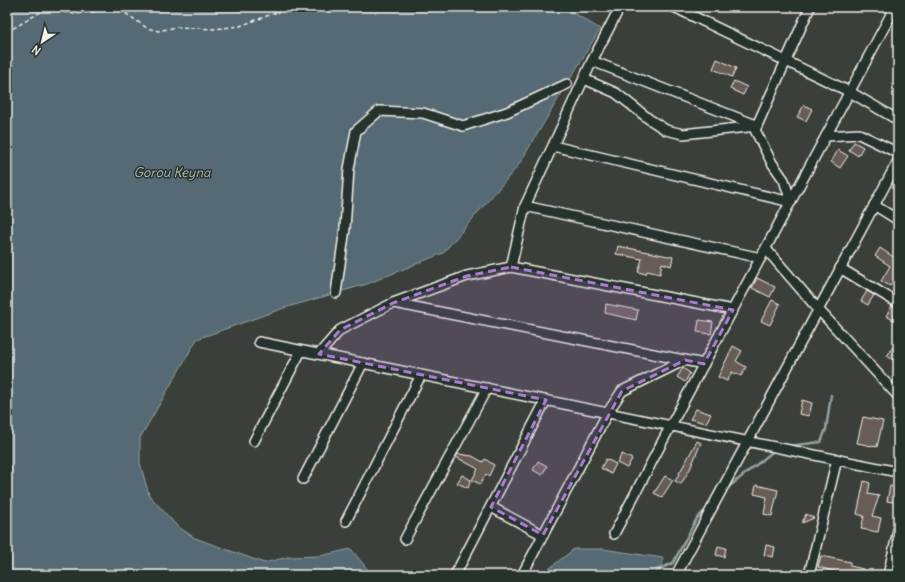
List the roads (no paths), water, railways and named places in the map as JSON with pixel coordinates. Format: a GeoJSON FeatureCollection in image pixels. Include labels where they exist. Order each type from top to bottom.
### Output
{"type":"FeatureCollection","features":[{"type":"Feature","properties":{"kind":"street"},"geometry":{"type":"LineString","coordinates":[[511,267],[525,206],[592,61],[620,7]]}},
{"type":"Feature","properties":{"kind":"street"},"geometry":{"type":"LineString","coordinates":[[674,7],[850,92],[898,120]]}},
{"type":"Feature","properties":{"kind":"street"},"geometry":{"type":"LineString","coordinates":[[791,202],[784,180],[772,163],[755,130],[810,7]]}},
{"type":"Feature","properties":{"kind":"street"},"geometry":{"type":"LineString","coordinates":[[614,534],[671,424],[895,7]]}},
{"type":"Feature","properties":{"kind":"street"},"geometry":{"type":"LineString","coordinates":[[592,61],[757,126]]}},
{"type":"Feature","properties":{"kind":"street"},"geometry":{"type":"LineString","coordinates":[[584,79],[616,93],[649,119],[666,130],[682,134],[757,126]]}},
{"type":"Feature","properties":{"kind":"street"},"geometry":{"type":"LineString","coordinates":[[336,293],[345,228],[349,169],[356,131],[379,111],[423,113],[463,126],[507,112],[567,84]]}},
{"type":"Feature","properties":{"kind":"street"},"geometry":{"type":"LineString","coordinates":[[826,136],[859,134],[898,153]]}},
{"type":"Feature","properties":{"kind":"street"},"geometry":{"type":"LineString","coordinates":[[553,146],[791,202]]}},
{"type":"Feature","properties":{"kind":"street"},"geometry":{"type":"LineString","coordinates":[[676,575],[898,161]]}},
{"type":"Feature","properties":{"kind":"street"},"geometry":{"type":"LineString","coordinates":[[874,205],[898,220]]}},
{"type":"Feature","properties":{"kind":"street"},"geometry":{"type":"LineString","coordinates":[[525,206],[761,258]]}},
{"type":"Feature","properties":{"kind":"street"},"geometry":{"type":"LineString","coordinates":[[766,249],[818,309],[898,396]]}},
{"type":"Feature","properties":{"kind":"street"},"geometry":{"type":"LineString","coordinates":[[319,354],[340,330],[393,302],[467,276],[511,267],[733,310]]}},
{"type":"Feature","properties":{"kind":"street"},"geometry":{"type":"LineString","coordinates":[[840,268],[898,303]]}},
{"type":"Feature","properties":{"kind":"street"},"geometry":{"type":"LineString","coordinates":[[393,302],[704,364]]}},
{"type":"Feature","properties":{"kind":"street"},"geometry":{"type":"LineString","coordinates":[[259,342],[671,424],[898,472]]}},
{"type":"Feature","properties":{"kind":"street"},"geometry":{"type":"LineString","coordinates":[[254,441],[301,351]]}},
{"type":"Feature","properties":{"kind":"street"},"geometry":{"type":"LineString","coordinates":[[522,575],[608,412],[622,391],[684,360]]}},
{"type":"Feature","properties":{"kind":"street"},"geometry":{"type":"LineString","coordinates":[[303,480],[363,363]]}},
{"type":"Feature","properties":{"kind":"street"},"geometry":{"type":"LineString","coordinates":[[346,521],[422,375]]}},
{"type":"Feature","properties":{"kind":"street"},"geometry":{"type":"LineString","coordinates":[[405,539],[487,388]]}},
{"type":"Feature","properties":{"kind":"street"},"geometry":{"type":"LineString","coordinates":[[455,575],[546,400]]}},
{"type":"Feature","properties":{"kind":"street"},"geometry":{"type":"LineString","coordinates":[[809,575],[837,459]]}},
{"type":"Feature","properties":{"kind":"street"},"geometry":{"type":"LineString","coordinates":[[490,507],[543,535]]}},
{"type":"Feature","properties":{"kind":"street"},"geometry":{"type":"LineString","coordinates":[[888,575],[898,530]]}},
{"type":"Feature","properties":{"kind":"water","name":"Gorou Keyna"},"geometry":{"type":"Polygon","coordinates":[[[7,7],[564,7],[600,29],[518,166],[443,253],[367,284],[284,308],[197,339],[140,438],[140,463],[149,495],[177,526],[195,538],[264,563],[288,557],[320,556],[351,549],[372,575],[7,575],[7,7]]]}},
{"type":"Feature","properties":{"kind":"water"},"geometry":{"type":"Polygon","coordinates":[[[574,549],[603,549],[663,558],[659,575],[541,575],[574,549]]]}},
{"type":"Feature","properties":{"kind":"waterway"},"geometry":{"type":"LineString","coordinates":[[788,446],[821,442],[826,429],[831,395]]}},
{"type":"Feature","properties":{"kind":"waterway"},"geometry":{"type":"LineString","coordinates":[[725,490],[776,449]]}},
{"type":"Feature","properties":{"kind":"waterway"},"geometry":{"type":"LineString","coordinates":[[657,570],[673,563],[697,518],[708,508]]}}]}
